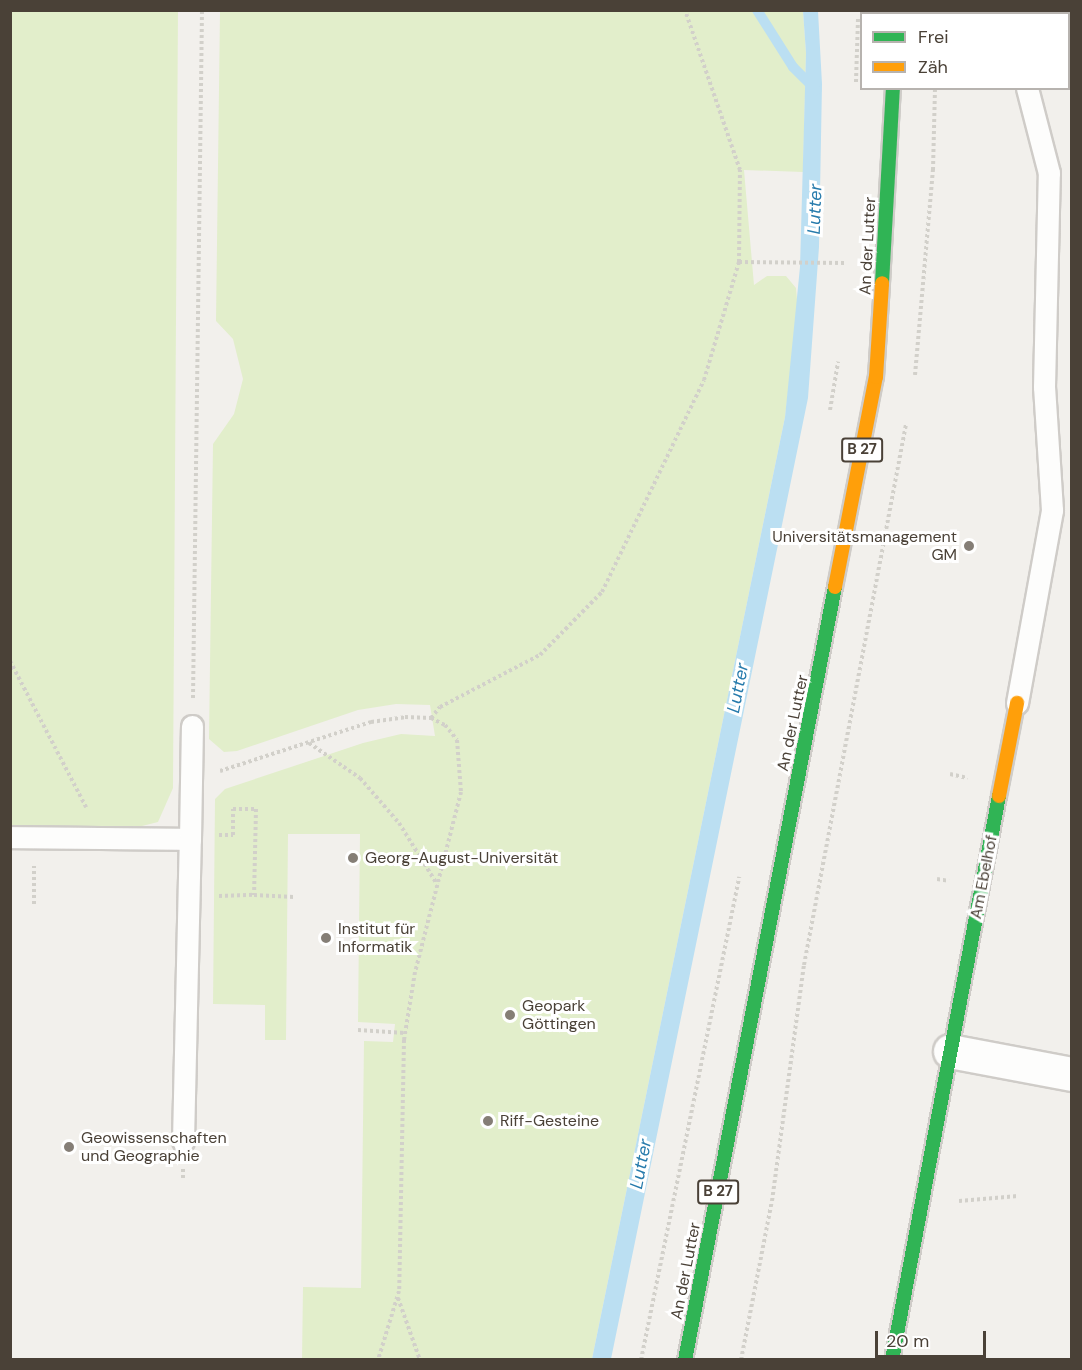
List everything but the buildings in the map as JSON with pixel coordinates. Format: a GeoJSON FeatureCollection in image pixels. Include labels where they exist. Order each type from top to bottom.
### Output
{"type":"FeatureCollection","features":[{"type":"Feature","properties":{"kind":"main road","name":"An der Lutter"},"geometry":{"type":"LineString","coordinates":[[686,1359],[876,377],[893,90]]}},
{"type":"Feature","properties":{"kind":"main road","name":"Am Ebelhof"},"geometry":{"type":"LineString","coordinates":[[892,1359],[1017,703]]}},
{"type":"Feature","properties":{"kind":"street"},"geometry":{"type":"LineString","coordinates":[[950,1051],[1071,1074]]}},
{"type":"Feature","properties":{"kind":"lane"},"geometry":{"type":"LineString","coordinates":[[1017,703],[1052,510],[1044,387],[1049,172],[1028,90]]}},
{"type":"Feature","properties":{"kind":"lane"},"geometry":{"type":"LineString","coordinates":[[183,1142],[192,726]]}},
{"type":"Feature","properties":{"kind":"lane"},"geometry":{"type":"LineString","coordinates":[[10,837],[190,840]]}},
{"type":"Feature","properties":{"kind":"path"},"geometry":{"type":"LineString","coordinates":[[192,726],[202,10]]}},
{"type":"Feature","properties":{"kind":"path"},"geometry":{"type":"LineString","coordinates":[[431,718],[440,707],[540,655],[602,592],[704,380],[739,262],[740,170],[685,10]]}},
{"type":"Feature","properties":{"kind":"path"},"geometry":{"type":"LineString","coordinates":[[855,93],[858,10]]}},
{"type":"Feature","properties":{"kind":"path"},"geometry":{"type":"LineString","coordinates":[[914,379],[933,170],[935,90]]}},
{"type":"Feature","properties":{"kind":"path"},"geometry":{"type":"LineString","coordinates":[[846,274],[847,252]]}},
{"type":"Feature","properties":{"kind":"path"},"geometry":{"type":"LineString","coordinates":[[739,262],[847,263]]}},
{"type":"Feature","properties":{"kind":"path"},"geometry":{"type":"LineString","coordinates":[[830,413],[839,355]]}},
{"type":"Feature","properties":{"kind":"path"},"geometry":{"type":"LineString","coordinates":[[741,1359],[772,1201],[804,965],[908,414]]}},
{"type":"Feature","properties":{"kind":"path"},"geometry":{"type":"LineString","coordinates":[[10,661],[86,807],[111,839]]}},
{"type":"Feature","properties":{"kind":"path"},"geometry":{"type":"LineString","coordinates":[[192,775],[213,773],[371,722],[431,718],[445,725],[458,740],[462,762],[461,792],[437,884],[405,1033],[397,1296],[378,1359]]}},
{"type":"Feature","properties":{"kind":"path"},"geometry":{"type":"LineString","coordinates":[[308,743],[360,778],[399,823],[437,884]]}},
{"type":"Feature","properties":{"kind":"path"},"geometry":{"type":"LineString","coordinates":[[190,840],[233,835],[233,809],[256,809],[254,895]]}},
{"type":"Feature","properties":{"kind":"path"},"geometry":{"type":"LineString","coordinates":[[641,1359],[741,868]]}},
{"type":"Feature","properties":{"kind":"path"},"geometry":{"type":"LineString","coordinates":[[34,881],[34,904]]}},
{"type":"Feature","properties":{"kind":"path"},"geometry":{"type":"LineString","coordinates":[[214,896],[294,897]]}},
{"type":"Feature","properties":{"kind":"path"},"geometry":{"type":"LineString","coordinates":[[358,1030],[405,1033]]}},
{"type":"Feature","properties":{"kind":"path"},"geometry":{"type":"LineString","coordinates":[[397,1296],[420,1359]]}},
{"type":"Feature","properties":{"kind":"green space"},"geometry":{"type":"Polygon","coordinates":[[[11,10],[178,11],[173,788],[158,822],[138,827],[11,826],[11,10]]]}},
{"type":"Feature","properties":{"kind":"green space","name":"Georg-August-Universität"},"geometry":{"type":"Polygon","coordinates":[[[220,11],[803,11],[806,53],[803,172],[744,170],[754,285],[767,276],[786,276],[796,288],[798,311],[785,417],[592,1359],[302,1359],[303,1287],[361,1288],[364,1041],[393,1042],[395,1024],[358,1022],[360,834],[288,834],[286,1040],[265,1040],[265,1005],[213,1004],[215,799],[225,789],[363,743],[401,734],[435,736],[430,705],[396,704],[358,710],[237,751],[224,752],[209,739],[213,444],[234,414],[243,379],[233,339],[216,321],[220,11]]]}},
{"type":"Feature","properties":{"kind":"water","name":"Lutter"},"geometry":{"type":"Polygon","coordinates":[[[803,11],[818,11],[822,84],[819,247],[808,398],[611,1359],[592,1359],[785,417],[800,267],[806,53],[803,11]]]}},
{"type":"Feature","properties":{"kind":"waterway"},"geometry":{"type":"LineString","coordinates":[[757,10],[793,67],[816,90]]}},
{"type":"Feature","properties":{"kind":"traffic: fast"},"geometry":{"type":"LineString","coordinates":[[882,283],[893,90]]}},
{"type":"Feature","properties":{"kind":"traffic: fast"},"geometry":{"type":"LineString","coordinates":[[685,1360],[835,587]]}},
{"type":"Feature","properties":{"kind":"traffic: fast"},"geometry":{"type":"LineString","coordinates":[[892,1360],[999,796]]}},
{"type":"Feature","properties":{"kind":"traffic: slow"},"geometry":{"type":"LineString","coordinates":[[835,587],[876,377],[882,283]]}},
{"type":"Feature","properties":{"kind":"traffic: slow"},"geometry":{"type":"LineString","coordinates":[[999,796],[1017,703]]}},
{"type":"Feature","properties":{"kind":"place","name":"Universitätsmanagement GM"},"geometry":{"type":"Point","coordinates":[969,546]}},
{"type":"Feature","properties":{"kind":"place","name":"Georg-August-Universität"},"geometry":{"type":"Point","coordinates":[353,858]}},
{"type":"Feature","properties":{"kind":"place","name":"Institut für Informatik"},"geometry":{"type":"Point","coordinates":[326,938]}},
{"type":"Feature","properties":{"kind":"place","name":"Geopark Göttingen"},"geometry":{"type":"Point","coordinates":[510,1015]}},
{"type":"Feature","properties":{"kind":"place","name":"Riff-Gesteine"},"geometry":{"type":"Point","coordinates":[488,1121]}},
{"type":"Feature","properties":{"kind":"place","name":"Geowissenschaften und Geographie"},"geometry":{"type":"Point","coordinates":[69,1147]}}]}
